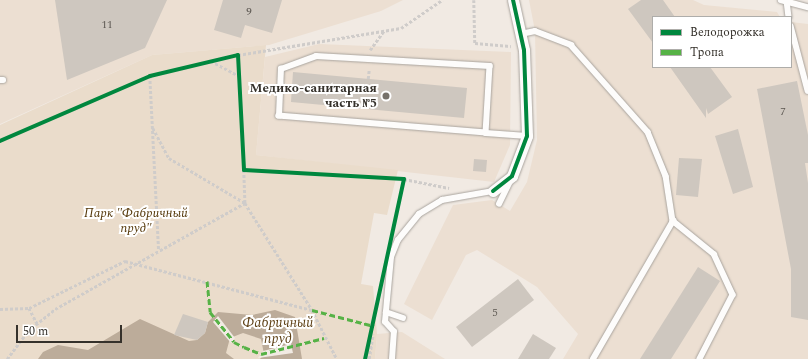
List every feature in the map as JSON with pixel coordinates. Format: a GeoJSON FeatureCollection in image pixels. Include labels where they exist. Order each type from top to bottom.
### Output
{"type":"FeatureCollection","features":[{"type":"Feature","properties":{"kind":"street"},"geometry":{"type":"LineString","coordinates":[[492,191],[512,176],[527,136],[521,34],[513,0]]}},
{"type":"Feature","properties":{"kind":"lane"},"geometry":{"type":"LineString","coordinates":[[784,1],[808,7]]}},
{"type":"Feature","properties":{"kind":"lane"},"geometry":{"type":"LineString","coordinates":[[784,1],[789,16]]}},
{"type":"Feature","properties":{"kind":"lane"},"geometry":{"type":"LineString","coordinates":[[792,30],[808,92]]}},
{"type":"Feature","properties":{"kind":"lane"},"geometry":{"type":"LineString","coordinates":[[521,34],[535,31],[571,45],[648,132],[666,176],[673,221],[593,359]]}},
{"type":"Feature","properties":{"kind":"lane"},"geometry":{"type":"LineString","coordinates":[[486,133],[490,66],[316,56],[281,69],[279,116],[486,133],[527,136]]}},
{"type":"Feature","properties":{"kind":"lane"},"geometry":{"type":"LineString","coordinates":[[500,204],[512,176]]}},
{"type":"Feature","properties":{"kind":"lane"},"geometry":{"type":"LineString","coordinates":[[392,359],[394,332],[385,322],[391,257],[406,228],[419,214],[442,200],[492,191]]}},
{"type":"Feature","properties":{"kind":"lane"},"geometry":{"type":"LineString","coordinates":[[673,221],[714,254],[733,295],[700,359]]}},
{"type":"Feature","properties":{"kind":"lane"},"geometry":{"type":"LineString","coordinates":[[386,312],[403,318]]}},
{"type":"Feature","properties":{"kind":"path"},"geometry":{"type":"LineString","coordinates":[[233,56],[401,28],[442,0]]}},
{"type":"Feature","properties":{"kind":"path"},"geometry":{"type":"LineString","coordinates":[[474,0],[475,44],[515,47]]}},
{"type":"Feature","properties":{"kind":"path"},"geometry":{"type":"LineString","coordinates":[[371,46],[384,31]]}},
{"type":"Feature","properties":{"kind":"path"},"geometry":{"type":"LineString","coordinates":[[238,55],[239,62]]}},
{"type":"Feature","properties":{"kind":"path"},"geometry":{"type":"LineString","coordinates":[[203,63],[218,60]]}},
{"type":"Feature","properties":{"kind":"path"},"geometry":{"type":"LineString","coordinates":[[211,61],[239,76]]}},
{"type":"Feature","properties":{"kind":"path"},"geometry":{"type":"LineString","coordinates":[[239,69],[240,84]]}},
{"type":"Feature","properties":{"kind":"path"},"geometry":{"type":"LineString","coordinates":[[143,79],[158,74]]}},
{"type":"Feature","properties":{"kind":"path"},"geometry":{"type":"LineString","coordinates":[[150,76],[159,251]]}},
{"type":"Feature","properties":{"kind":"path"},"geometry":{"type":"LineString","coordinates":[[153,128],[169,158],[245,203],[312,310],[337,359]]}},
{"type":"Feature","properties":{"kind":"path"},"geometry":{"type":"LineString","coordinates":[[244,162],[245,203]]}},
{"type":"Feature","properties":{"kind":"path"},"geometry":{"type":"LineString","coordinates":[[244,170],[252,170]]}},
{"type":"Feature","properties":{"kind":"path"},"geometry":{"type":"LineString","coordinates":[[396,179],[457,190]]}},
{"type":"Feature","properties":{"kind":"path"},"geometry":{"type":"LineString","coordinates":[[402,187],[404,180]]}},
{"type":"Feature","properties":{"kind":"path"},"geometry":{"type":"LineString","coordinates":[[7,359],[38,323],[55,309],[245,203]]}},
{"type":"Feature","properties":{"kind":"path"},"geometry":{"type":"LineString","coordinates":[[0,309],[29,308],[125,261],[312,310]]}},
{"type":"Feature","properties":{"kind":"path"},"geometry":{"type":"LineString","coordinates":[[29,308],[38,323]]}},
{"type":"Feature","properties":{"kind":"path"},"geometry":{"type":"LineString","coordinates":[[369,359],[374,326]]}},
{"type":"Feature","properties":{"kind":"path"},"geometry":{"type":"LineString","coordinates":[[365,359],[373,334]]}},
{"type":"Feature","properties":{"kind":"shaded area"},"geometry":{"type":"Polygon","coordinates":[[[0,0],[403,0],[381,11],[269,45],[152,55],[0,124],[0,0]]]}},
{"type":"Feature","properties":{"kind":"shaded area"},"geometry":{"type":"Polygon","coordinates":[[[529,0],[693,0],[704,5],[777,12],[779,16],[652,16],[652,68],[792,68],[792,22],[808,24],[808,359],[563,359],[578,334],[537,287],[477,250],[466,255],[432,320],[404,304],[453,205],[492,200],[510,211],[527,182],[537,140],[535,31],[529,0]]]}},
{"type":"Feature","properties":{"kind":"shaded area","name":"Медико-санитарная часть №5"},"geometry":{"type":"Polygon","coordinates":[[[319,44],[511,52],[510,145],[494,182],[256,155],[265,57],[319,44]]]}},
{"type":"Feature","properties":{"kind":"shaded area"},"geometry":{"type":"Polygon","coordinates":[[[402,332],[445,359],[375,359],[377,334],[402,332]]]}},
{"type":"Feature","properties":{"kind":"green space","name":"Парк \"Фабричный пруд\""},"geometry":{"type":"Polygon","coordinates":[[[266,45],[256,155],[398,170],[387,215],[374,213],[361,284],[373,286],[377,334],[375,359],[0,359],[0,125],[152,55],[266,45]]]}},
{"type":"Feature","properties":{"kind":"water","name":"Фабричный пруд"},"geometry":{"type":"Polygon","coordinates":[[[275,310],[295,317],[302,359],[260,359],[264,354],[261,339],[243,333],[230,338],[226,353],[234,359],[38,359],[43,352],[58,345],[88,350],[140,319],[189,341],[197,340],[205,333],[208,322],[218,312],[252,315],[275,310]]]}},
{"type":"Feature","properties":{"kind":"pier"},"geometry":{"type":"Polygon","coordinates":[[[218,316],[235,338],[231,343],[213,322],[218,316]]]}},
{"type":"Feature","properties":{"kind":"pier"},"geometry":{"type":"Polygon","coordinates":[[[291,344],[293,353],[258,358],[263,351],[291,344]]]}},
{"type":"Feature","properties":{"kind":"building"},"geometry":{"type":"Polygon","coordinates":[[[55,0],[167,0],[145,48],[67,80],[55,0]]]}},
{"type":"Feature","properties":{"kind":"building"},"geometry":{"type":"Polygon","coordinates":[[[223,0],[282,0],[272,33],[245,25],[241,38],[214,30],[223,0]]]}},
{"type":"Feature","properties":{"kind":"building"},"geometry":{"type":"Polygon","coordinates":[[[641,0],[663,0],[674,16],[652,16],[652,42],[628,9],[641,0]]]}},
{"type":"Feature","properties":{"kind":"building"},"geometry":{"type":"Polygon","coordinates":[[[671,68],[711,68],[732,97],[708,114],[706,108],[706,118],[671,68]]]}},
{"type":"Feature","properties":{"kind":"building"},"geometry":{"type":"Polygon","coordinates":[[[293,72],[467,88],[464,118],[291,102],[293,72]]]}},
{"type":"Feature","properties":{"kind":"building"},"geometry":{"type":"Polygon","coordinates":[[[797,81],[808,135],[808,163],[805,163],[808,183],[808,320],[791,317],[791,269],[757,89],[797,81]]]}},
{"type":"Feature","properties":{"kind":"building"},"geometry":{"type":"Polygon","coordinates":[[[738,129],[753,187],[733,194],[715,136],[738,129]]]}},
{"type":"Feature","properties":{"kind":"building"},"geometry":{"type":"Polygon","coordinates":[[[679,158],[702,159],[698,197],[676,195],[679,158]]]}},
{"type":"Feature","properties":{"kind":"building"},"geometry":{"type":"Polygon","coordinates":[[[474,159],[487,160],[486,172],[473,171],[474,159]]]}},
{"type":"Feature","properties":{"kind":"building"},"geometry":{"type":"Polygon","coordinates":[[[698,267],[720,281],[671,359],[640,359],[698,267]]]}},
{"type":"Feature","properties":{"kind":"building"},"geometry":{"type":"Polygon","coordinates":[[[518,279],[534,300],[472,347],[456,327],[518,279]]]}},
{"type":"Feature","properties":{"kind":"building"},"geometry":{"type":"Polygon","coordinates":[[[183,314],[208,322],[205,333],[197,340],[174,335],[183,314]]]}},
{"type":"Feature","properties":{"kind":"building"},"geometry":{"type":"Polygon","coordinates":[[[533,334],[556,348],[549,359],[518,359],[533,334]]]}},
{"type":"Feature","properties":{"kind":"marked path"},"geometry":{"type":"LineString","coordinates":[[207,281],[210,312],[234,342],[244,347],[261,354],[324,338]]}},
{"type":"Feature","properties":{"kind":"marked path"},"geometry":{"type":"LineString","coordinates":[[312,310],[374,326]]}},
{"type":"Feature","properties":{"kind":"cycle path"},"geometry":{"type":"LineString","coordinates":[[493,191],[512,176],[527,136],[524,50],[513,0]]}},
{"type":"Feature","properties":{"kind":"cycle path"},"geometry":{"type":"LineString","coordinates":[[0,141],[150,76],[238,55],[244,170],[404,179],[365,359]]}},
{"type":"Feature","properties":{"kind":"place","name":"Медико-санитарная часть №5"},"geometry":{"type":"Point","coordinates":[386,96]}}]}
